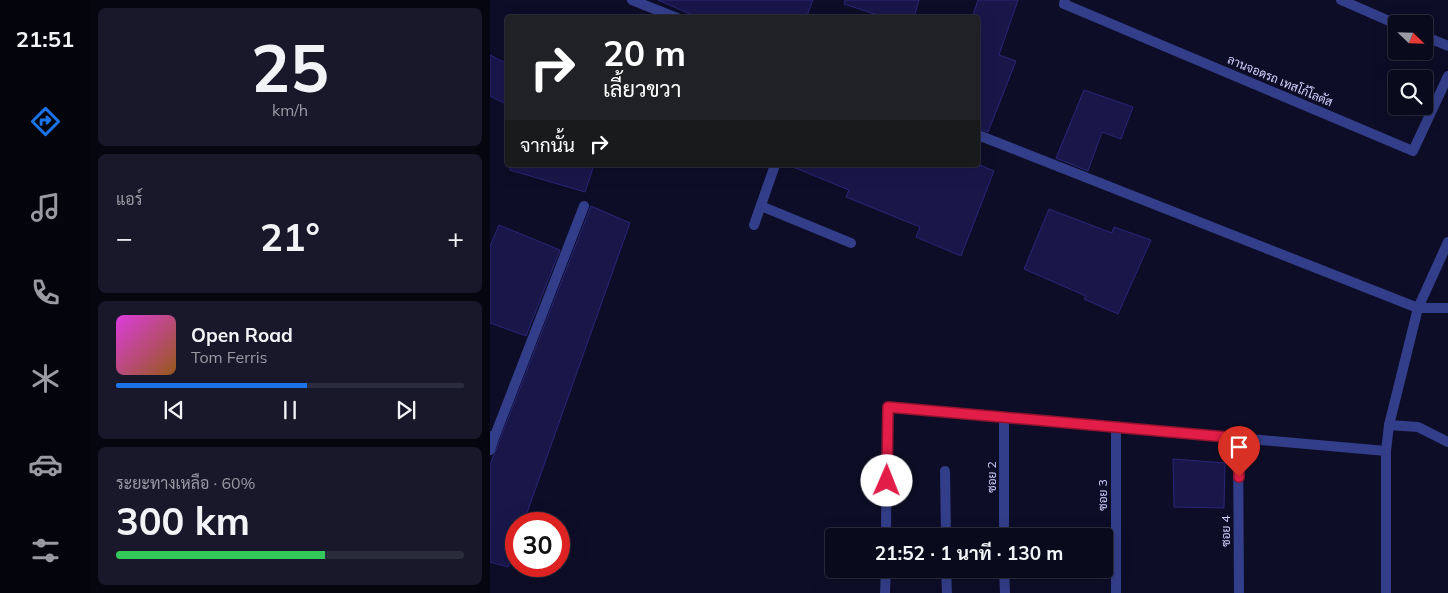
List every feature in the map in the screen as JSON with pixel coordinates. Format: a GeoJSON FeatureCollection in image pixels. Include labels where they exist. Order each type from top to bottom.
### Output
{"type":"FeatureCollection","features":[{"type":"Feature","properties":{"kind":"street"},"geometry":{"type":"LineString","coordinates":[[632,0],[670,15]]}},
{"type":"Feature","properties":{"kind":"street","name":"ลานจอดรถ เทสโก้โลตัส"},"geometry":{"type":"LineString","coordinates":[[1065,0],[1064,4],[1413,152],[1448,76]]}},
{"type":"Feature","properties":{"kind":"street"},"geometry":{"type":"LineString","coordinates":[[1341,0],[1388,21]]}},
{"type":"Feature","properties":{"kind":"street"},"geometry":{"type":"LineString","coordinates":[[1433,40],[1448,46]]}},
{"type":"Feature","properties":{"kind":"street"},"geometry":{"type":"LineString","coordinates":[[980,136],[1418,308],[1448,308]]}},
{"type":"Feature","properties":{"kind":"street"},"geometry":{"type":"LineString","coordinates":[[754,225],[775,167]]}},
{"type":"Feature","properties":{"kind":"street"},"geometry":{"type":"LineString","coordinates":[[490,450],[492,437],[584,206]]}},
{"type":"Feature","properties":{"kind":"street"},"geometry":{"type":"LineString","coordinates":[[760,206],[851,242]]}},
{"type":"Feature","properties":{"kind":"street"},"geometry":{"type":"LineString","coordinates":[[1386,593],[1386,452],[1390,424],[1418,308],[1448,242]]}},
{"type":"Feature","properties":{"kind":"street"},"geometry":{"type":"LineString","coordinates":[[886,528],[888,407],[1386,452]]}},
{"type":"Feature","properties":{"kind":"street","name":"ซอย 2"},"geometry":{"type":"LineString","coordinates":[[1004,418],[1004,528]]}},
{"type":"Feature","properties":{"kind":"street"},"geometry":{"type":"LineString","coordinates":[[1390,424],[1418,427],[1448,442]]}},
{"type":"Feature","properties":{"kind":"street","name":"ซอย 3"},"geometry":{"type":"LineString","coordinates":[[1116,427],[1116,593]]}},
{"type":"Feature","properties":{"kind":"street","name":"ซอย 4"},"geometry":{"type":"LineString","coordinates":[[1238,438],[1239,593]]}},
{"type":"Feature","properties":{"kind":"street"},"geometry":{"type":"LineString","coordinates":[[945,471],[946,528]]}},
{"type":"Feature","properties":{"kind":"street"},"geometry":{"type":"LineString","coordinates":[[885,593],[886,578]]}},
{"type":"Feature","properties":{"kind":"street"},"geometry":{"type":"LineString","coordinates":[[946,578],[947,593]]}},
{"type":"Feature","properties":{"kind":"street"},"geometry":{"type":"LineString","coordinates":[[1004,578],[1004,593]]}},
{"type":"Feature","properties":{"kind":"building"},"geometry":{"type":"Polygon","coordinates":[[[658,0],[813,0],[807,15],[692,15],[658,0]]]}},
{"type":"Feature","properties":{"kind":"building"},"geometry":{"type":"Polygon","coordinates":[[[845,0],[919,0],[915,15],[878,15],[844,4],[845,0]]]}},
{"type":"Feature","properties":{"kind":"building"},"geometry":{"type":"Polygon","coordinates":[[[978,0],[1018,0],[999,55],[1016,61],[988,132],[980,129],[980,15],[973,15],[978,0]]]}},
{"type":"Feature","properties":{"kind":"building"},"geometry":{"type":"Polygon","coordinates":[[[490,55],[505,62],[505,104],[490,96],[490,55]]]}},
{"type":"Feature","properties":{"kind":"building"},"geometry":{"type":"Polygon","coordinates":[[[1084,90],[1133,107],[1121,139],[1102,132],[1088,171],[1056,158],[1084,90]]]}},
{"type":"Feature","properties":{"kind":"building"},"geometry":{"type":"Polygon","coordinates":[[[980,165],[994,171],[961,256],[916,237],[920,227],[846,197],[849,190],[793,167],[980,167],[980,165]]]}},
{"type":"Feature","properties":{"kind":"building"},"geometry":{"type":"Polygon","coordinates":[[[511,167],[593,167],[585,192],[510,170],[511,167]]]}},
{"type":"Feature","properties":{"kind":"building"},"geometry":{"type":"Polygon","coordinates":[[[591,206],[630,223],[527,512],[505,512],[505,566],[490,562],[490,465],[591,206]]]}},
{"type":"Feature","properties":{"kind":"building"},"geometry":{"type":"Polygon","coordinates":[[[1049,209],[1112,233],[1114,227],[1151,240],[1118,314],[1084,299],[1086,296],[1024,269],[1049,209]]]}},
{"type":"Feature","properties":{"kind":"building"},"geometry":{"type":"Polygon","coordinates":[[[499,225],[560,250],[526,336],[490,323],[490,246],[499,225]]]}},
{"type":"Feature","properties":{"kind":"building"},"geometry":{"type":"Polygon","coordinates":[[[1173,459],[1225,463],[1224,508],[1174,507],[1173,459]]]}},
{"type":"Feature","properties":{"kind":"route"},"geometry":{"type":"LineString","coordinates":[[887,481],[888,407],[1238,438],[1239,477]]}}]}
